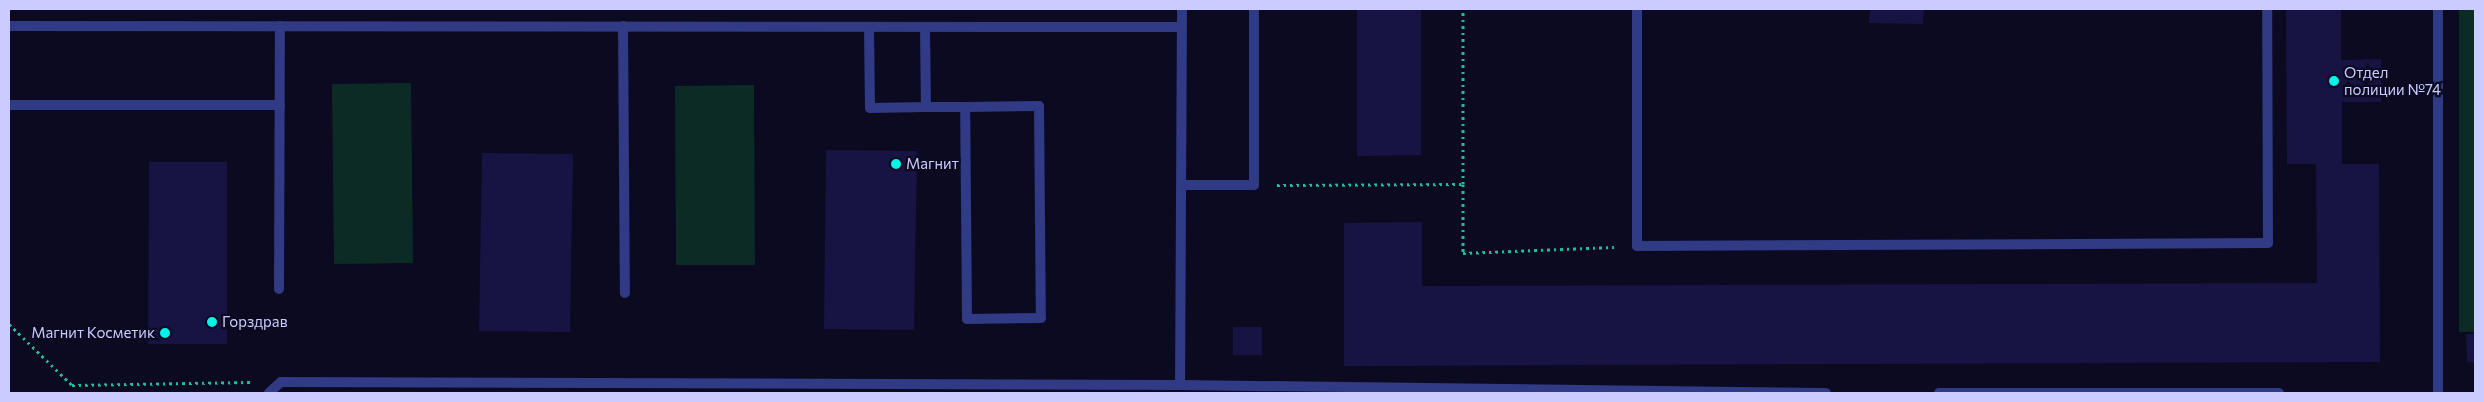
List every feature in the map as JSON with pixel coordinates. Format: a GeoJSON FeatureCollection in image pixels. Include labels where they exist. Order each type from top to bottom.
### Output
{"type":"FeatureCollection","features":[{"type":"Feature","properties":{"kind":"lane"},"geometry":{"type":"LineString","coordinates":[[1180,385],[1182,9]]}},
{"type":"Feature","properties":{"kind":"lane"},"geometry":{"type":"LineString","coordinates":[[1182,185],[1254,185],[1254,9]]}},
{"type":"Feature","properties":{"kind":"lane"},"geometry":{"type":"LineString","coordinates":[[1637,9],[1637,246],[2268,243],[2267,9]]}},
{"type":"Feature","properties":{"kind":"lane"},"geometry":{"type":"LineString","coordinates":[[2438,9],[2438,393]]}},
{"type":"Feature","properties":{"kind":"lane"},"geometry":{"type":"LineString","coordinates":[[9,26],[1182,27]]}},
{"type":"Feature","properties":{"kind":"lane"},"geometry":{"type":"LineString","coordinates":[[279,289],[280,26]]}},
{"type":"Feature","properties":{"kind":"lane"},"geometry":{"type":"LineString","coordinates":[[622,26],[625,293]]}},
{"type":"Feature","properties":{"kind":"lane"},"geometry":{"type":"LineString","coordinates":[[869,27],[870,108],[1039,106],[1041,318],[967,319],[965,107]]}},
{"type":"Feature","properties":{"kind":"lane"},"geometry":{"type":"LineString","coordinates":[[925,27],[926,107]]}},
{"type":"Feature","properties":{"kind":"lane"},"geometry":{"type":"LineString","coordinates":[[9,105],[280,106]]}},
{"type":"Feature","properties":{"kind":"lane"},"geometry":{"type":"LineString","coordinates":[[269,393],[281,382],[1180,385],[1826,393]]}},
{"type":"Feature","properties":{"kind":"lane"},"geometry":{"type":"LineString","coordinates":[[1939,393],[2279,393]]}},
{"type":"Feature","properties":{"kind":"path"},"geometry":{"type":"LineString","coordinates":[[1463,9],[1463,253],[1637,246]]}},
{"type":"Feature","properties":{"kind":"path"},"geometry":{"type":"LineString","coordinates":[[1254,185],[1463,184]]}},
{"type":"Feature","properties":{"kind":"path"},"geometry":{"type":"LineString","coordinates":[[9,324],[72,385],[281,382]]}},
{"type":"Feature","properties":{"kind":"green space"},"geometry":{"type":"Polygon","coordinates":[[[2459,9],[2475,9],[2475,332],[2459,332],[2459,9]]]}},
{"type":"Feature","properties":{"kind":"green space"},"geometry":{"type":"Polygon","coordinates":[[[411,83],[413,263],[334,264],[332,84],[411,83]]]}},
{"type":"Feature","properties":{"kind":"green space"},"geometry":{"type":"Polygon","coordinates":[[[754,85],[755,265],[676,265],[675,86],[754,85]]]}},
{"type":"Feature","properties":{"kind":"building"},"geometry":{"type":"Polygon","coordinates":[[[1357,9],[1421,9],[1421,155],[1357,156],[1357,9]]]}},
{"type":"Feature","properties":{"kind":"building"},"geometry":{"type":"Polygon","coordinates":[[[1870,9],[1924,9],[1923,24],[1869,23],[1870,9]]]}},
{"type":"Feature","properties":{"kind":"building"},"geometry":{"type":"Polygon","coordinates":[[[2286,9],[2341,9],[2341,60],[2381,59],[2381,102],[2342,102],[2342,164],[2379,164],[2380,362],[1344,366],[1344,223],[1422,222],[1422,286],[2317,283],[2316,164],[2287,164],[2286,9]]]}},
{"type":"Feature","properties":{"kind":"building"},"geometry":{"type":"Polygon","coordinates":[[[826,150],[917,151],[914,330],[824,329],[826,150]]]}},
{"type":"Feature","properties":{"kind":"building"},"geometry":{"type":"Polygon","coordinates":[[[482,153],[573,154],[570,332],[479,331],[482,153]]]}},
{"type":"Feature","properties":{"kind":"building"},"geometry":{"type":"Polygon","coordinates":[[[149,162],[227,162],[227,344],[148,344],[149,162]]]}},
{"type":"Feature","properties":{"kind":"building"},"geometry":{"type":"Polygon","coordinates":[[[1233,327],[1262,327],[1262,355],[1233,355],[1233,327]]]}},
{"type":"Feature","properties":{"kind":"building"},"geometry":{"type":"Polygon","coordinates":[[[2466,334],[2475,334],[2475,362],[2467,362],[2466,334]]]}},
{"type":"Feature","properties":{"kind":"place","name":"Отдел полиции №74"},"geometry":{"type":"Point","coordinates":[2334,81]}},
{"type":"Feature","properties":{"kind":"place","name":"Магнит"},"geometry":{"type":"Point","coordinates":[896,164]}},
{"type":"Feature","properties":{"kind":"place","name":"Горздрав"},"geometry":{"type":"Point","coordinates":[212,322]}},
{"type":"Feature","properties":{"kind":"place","name":"Магнит Косметик"},"geometry":{"type":"Point","coordinates":[165,333]}}]}
